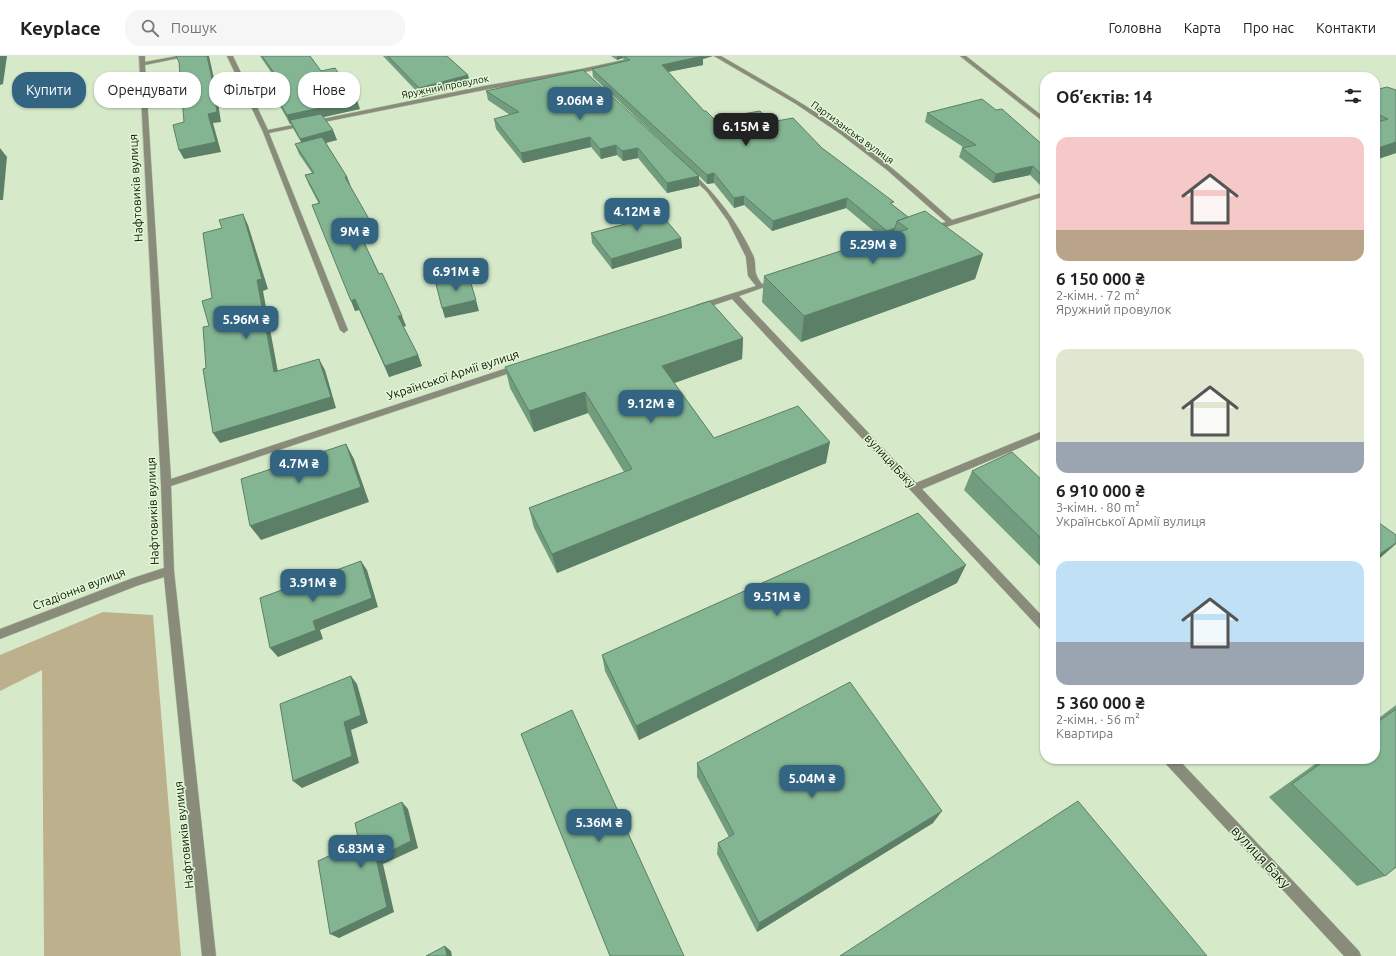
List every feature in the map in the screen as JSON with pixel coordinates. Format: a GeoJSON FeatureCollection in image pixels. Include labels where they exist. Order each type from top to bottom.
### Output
{"type":"FeatureCollection","features":[{"type":"Feature","properties":{"kind":"street","name":"Нафтовиків вулиця"},"geometry":{"type":"LineString","coordinates":[[186,56],[142,60],[166,484],[169,571],[210,956]]}},
{"type":"Feature","properties":{"kind":"street"},"geometry":{"type":"LineString","coordinates":[[230,56],[266,132],[344,330]]}},
{"type":"Feature","properties":{"kind":"street","name":"Яружний провулок"},"geometry":{"type":"LineString","coordinates":[[266,132],[484,88],[581,71],[649,56]]}},
{"type":"Feature","properties":{"kind":"street","name":"Партизанська вулиця"},"geometry":{"type":"LineString","coordinates":[[717,56],[824,120],[876,159],[950,222]]}},
{"type":"Feature","properties":{"kind":"street"},"geometry":{"type":"LineString","coordinates":[[963,56],[1040,118]]}},
{"type":"Feature","properties":{"kind":"street"},"geometry":{"type":"LineString","coordinates":[[581,71],[587,76]]}},
{"type":"Feature","properties":{"kind":"street"},"geometry":{"type":"LineString","coordinates":[[681,166],[709,191],[732,221],[750,257],[752,276],[761,287]]}},
{"type":"Feature","properties":{"kind":"street"},"geometry":{"type":"LineString","coordinates":[[920,232],[1040,195]]}},
{"type":"Feature","properties":{"kind":"street"},"geometry":{"type":"LineString","coordinates":[[689,311],[784,279]]}},
{"type":"Feature","properties":{"kind":"street","name":"вулиця Баку"},"geometry":{"type":"LineString","coordinates":[[734,296],[1040,622]]}},
{"type":"Feature","properties":{"kind":"street","name":"Української Армії вулиця"},"geometry":{"type":"LineString","coordinates":[[166,484],[530,363]]}},
{"type":"Feature","properties":{"kind":"street"},"geometry":{"type":"LineString","coordinates":[[915,488],[1040,435]]}},
{"type":"Feature","properties":{"kind":"street","name":"Стадіонна вулиця"},"geometry":{"type":"LineString","coordinates":[[0,634],[137,581],[169,571]]}},
{"type":"Feature","properties":{"kind":"street","name":"вулиця Баку"},"geometry":{"type":"LineString","coordinates":[[1174,764],[1354,956]]}},
{"type":"Feature","properties":{"kind":"shaded area"},"geometry":{"type":"Polygon","coordinates":[[[103,612],[153,615],[181,956],[44,956],[42,670],[0,691],[0,655],[103,612]]]}},
{"type":"Feature","properties":{"kind":"building"},"geometry":{"type":"Polygon","coordinates":[[[176,56],[207,56],[211,72],[209,72],[209,108],[216,108],[217,112],[208,114],[216,142],[179,150],[173,125],[184,122],[183,108],[201,108],[201,72],[180,72],[179,62],[176,56]]]}},
{"type":"Feature","properties":{"kind":"building"},"geometry":{"type":"Polygon","coordinates":[[[262,56],[310,56],[321,71],[335,68],[338,72],[298,72],[298,108],[320,108],[287,115],[283,108],[290,108],[290,72],[273,72],[262,56]]]}},
{"type":"Feature","properties":{"kind":"building"},"geometry":{"type":"Polygon","coordinates":[[[388,56],[447,56],[468,75],[419,88],[388,56]]]}},
{"type":"Feature","properties":{"kind":"building"},"geometry":{"type":"Polygon","coordinates":[[[624,56],[703,56],[662,65],[704,111],[706,111],[714,119],[760,111],[771,122],[793,118],[822,148],[894,202],[890,203],[908,217],[897,221],[895,228],[887,231],[847,198],[773,221],[744,196],[734,198],[714,173],[707,175],[592,69],[630,60],[624,56]]]}},
{"type":"Feature","properties":{"kind":"building"},"geometry":{"type":"Polygon","coordinates":[[[583,70],[699,176],[667,183],[638,148],[622,151],[616,145],[600,149],[590,137],[521,153],[494,119],[519,112],[486,91],[583,70]]]}},
{"type":"Feature","properties":{"kind":"building"},"geometry":{"type":"Polygon","coordinates":[[[1387,87],[1396,90],[1396,142],[1380,147],[1380,121],[1388,119],[1380,115],[1380,89],[1387,87]]]}},
{"type":"Feature","properties":{"kind":"building"},"geometry":{"type":"Polygon","coordinates":[[[982,99],[996,110],[1002,109],[1040,143],[1040,173],[1033,166],[996,174],[962,148],[976,145],[927,113],[982,99]]]}},
{"type":"Feature","properties":{"kind":"building"},"geometry":{"type":"Polygon","coordinates":[[[321,114],[333,130],[300,139],[290,120],[321,114]]]}},
{"type":"Feature","properties":{"kind":"building"},"geometry":{"type":"Polygon","coordinates":[[[322,137],[347,177],[345,177],[373,226],[358,230],[379,274],[382,273],[402,316],[398,316],[418,355],[385,366],[355,299],[351,301],[312,205],[320,203],[305,175],[314,173],[295,144],[322,137]]]}},
{"type":"Feature","properties":{"kind":"building"},"geometry":{"type":"Polygon","coordinates":[[[650,201],[681,238],[611,259],[591,233],[633,222],[623,207],[650,201]]]}},
{"type":"Feature","properties":{"kind":"building"},"geometry":{"type":"Polygon","coordinates":[[[925,211],[983,254],[804,316],[764,276],[908,229],[897,221],[925,211]]]}},
{"type":"Feature","properties":{"kind":"building"},"geometry":{"type":"Polygon","coordinates":[[[243,214],[262,279],[257,280],[274,372],[319,359],[331,397],[213,433],[203,369],[206,368],[203,327],[209,326],[202,301],[212,298],[203,233],[222,228],[219,220],[243,214]]]}},
{"type":"Feature","properties":{"kind":"building"},"geometry":{"type":"Polygon","coordinates":[[[469,277],[476,300],[442,308],[436,284],[469,277]]]}},
{"type":"Feature","properties":{"kind":"building"},"geometry":{"type":"Polygon","coordinates":[[[710,301],[743,338],[662,366],[714,438],[798,406],[830,442],[552,554],[529,508],[632,469],[585,392],[529,411],[505,367],[710,301]]]}},
{"type":"Feature","properties":{"kind":"building"},"geometry":{"type":"Polygon","coordinates":[[[346,444],[361,487],[250,526],[241,479],[346,444]]]}},
{"type":"Feature","properties":{"kind":"building"},"geometry":{"type":"Polygon","coordinates":[[[1012,452],[1040,478],[1040,537],[972,471],[1012,452]]]}},
{"type":"Feature","properties":{"kind":"building"},"geometry":{"type":"Polygon","coordinates":[[[918,513],[966,565],[636,726],[602,655],[918,513]]]}},
{"type":"Feature","properties":{"kind":"building"},"geometry":{"type":"Polygon","coordinates":[[[1380,524],[1396,535],[1396,543],[1380,554],[1380,524]]]}},
{"type":"Feature","properties":{"kind":"building"},"geometry":{"type":"Polygon","coordinates":[[[361,561],[372,598],[313,621],[316,630],[270,648],[260,598],[361,561]]]}},
{"type":"Feature","properties":{"kind":"building"},"geometry":{"type":"Polygon","coordinates":[[[351,676],[361,715],[344,722],[352,756],[293,781],[280,704],[351,676]]]}},
{"type":"Feature","properties":{"kind":"building"},"geometry":{"type":"Polygon","coordinates":[[[850,682],[942,811],[759,923],[718,843],[734,834],[697,763],[850,682]]]}},
{"type":"Feature","properties":{"kind":"building"},"geometry":{"type":"Polygon","coordinates":[[[1396,709],[1396,867],[1385,876],[1292,784],[1320,764],[1380,764],[1380,720],[1396,709]]]}},
{"type":"Feature","properties":{"kind":"building"},"geometry":{"type":"Polygon","coordinates":[[[572,710],[684,956],[610,956],[521,734],[572,710]]]}},
{"type":"Feature","properties":{"kind":"building"},"geometry":{"type":"Polygon","coordinates":[[[1078,801],[1207,956],[840,956],[1078,801]]]}},
{"type":"Feature","properties":{"kind":"building"},"geometry":{"type":"Polygon","coordinates":[[[402,802],[411,841],[376,858],[387,907],[330,934],[318,861],[359,842],[355,823],[402,802]]]}},
{"type":"Feature","properties":{"kind":"building"},"geometry":{"type":"Polygon","coordinates":[[[445,946],[447,956],[426,956],[445,946]]]}}]}
